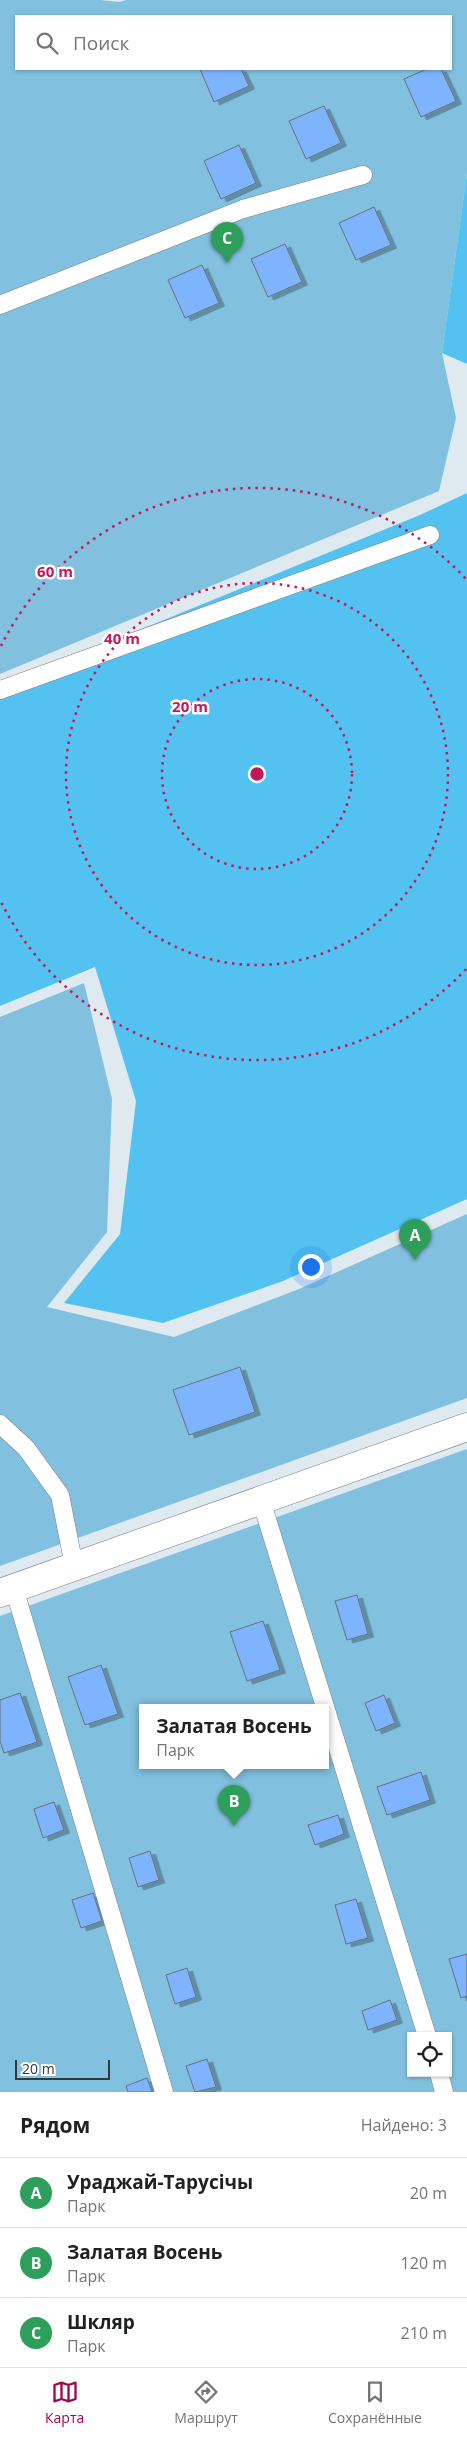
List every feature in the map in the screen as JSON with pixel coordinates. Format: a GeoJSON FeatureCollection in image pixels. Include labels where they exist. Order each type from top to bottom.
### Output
{"type":"FeatureCollection","features":[{"type":"Feature","properties":{"kind":"street"},"geometry":{"type":"LineString","coordinates":[[7,1591],[467,1427]]}},
{"type":"Feature","properties":{"kind":"lane"},"geometry":{"type":"LineString","coordinates":[[0,305],[243,209],[363,175]]}},
{"type":"Feature","properties":{"kind":"lane"},"geometry":{"type":"LineString","coordinates":[[0,690],[430,535]]}},
{"type":"Feature","properties":{"kind":"lane"},"geometry":{"type":"LineString","coordinates":[[0,1424],[26,1448],[60,1495],[74,1566]]}},
{"type":"Feature","properties":{"kind":"lane"},"geometry":{"type":"LineString","coordinates":[[261,1500],[324,1704]]}},
{"type":"Feature","properties":{"kind":"lane"},"geometry":{"type":"LineString","coordinates":[[7,1591],[164,2092]]}},
{"type":"Feature","properties":{"kind":"lane"},"geometry":{"type":"LineString","coordinates":[[329,1720],[426,2032]]}},
{"type":"Feature","properties":{"kind":"lane"},"geometry":{"type":"LineString","coordinates":[[440,2077],[444,2092]]}},
{"type":"Feature","properties":{"kind":"shaded area"},"geometry":{"type":"Polygon","coordinates":[[[0,0],[100,0],[120,2],[126,0],[467,0],[467,173],[442,353],[456,418],[439,491],[0,674],[0,0]]]}},
{"type":"Feature","properties":{"kind":"shaded area"},"geometry":{"type":"Polygon","coordinates":[[[467,173],[467,364],[442,353],[467,173]]]}},
{"type":"Feature","properties":{"kind":"shaded area"},"geometry":{"type":"Polygon","coordinates":[[[467,493],[467,1199],[283,1281],[163,1323],[64,1303],[120,1234],[136,1101],[95,967],[0,1006],[0,687],[420,515],[467,493]]]}},
{"type":"Feature","properties":{"kind":"shaded area"},"geometry":{"type":"Polygon","coordinates":[[[84,983],[112,1099],[107,1232],[47,1307],[174,1337],[299,1289],[467,1214],[467,1398],[0,1566],[0,1017],[84,983]]]}},
{"type":"Feature","properties":{"kind":"shaded area"},"geometry":{"type":"Polygon","coordinates":[[[467,1449],[467,2092],[0,2092],[0,1616],[467,1449]]]}},
{"type":"Feature","properties":{"kind":"building"},"geometry":{"type":"Polygon","coordinates":[[[200,70],[241,70],[249,86],[214,102],[200,70]]]}},
{"type":"Feature","properties":{"kind":"building"},"geometry":{"type":"Polygon","coordinates":[[[425,70],[441,70],[456,101],[421,117],[404,79],[425,70]]]}},
{"type":"Feature","properties":{"kind":"building"},"geometry":{"type":"Polygon","coordinates":[[[324,106],[341,143],[306,159],[289,121],[324,106]]]}},
{"type":"Feature","properties":{"kind":"building"},"geometry":{"type":"Polygon","coordinates":[[[239,145],[256,183],[221,199],[204,161],[239,145]]]}},
{"type":"Feature","properties":{"kind":"building"},"geometry":{"type":"Polygon","coordinates":[[[374,207],[391,245],[356,260],[339,223],[374,207]]]}},
{"type":"Feature","properties":{"kind":"building"},"geometry":{"type":"Polygon","coordinates":[[[285,244],[302,282],[268,297],[251,259],[285,244]]]}},
{"type":"Feature","properties":{"kind":"building"},"geometry":{"type":"Polygon","coordinates":[[[202,265],[219,303],[185,318],[168,280],[202,265]]]}},
{"type":"Feature","properties":{"kind":"building"},"geometry":{"type":"Polygon","coordinates":[[[240,1367],[255,1412],[189,1435],[173,1390],[240,1367]]]}},
{"type":"Feature","properties":{"kind":"building"},"geometry":{"type":"Polygon","coordinates":[[[357,1595],[368,1634],[347,1640],[335,1601],[357,1595]]]}},
{"type":"Feature","properties":{"kind":"building"},"geometry":{"type":"Polygon","coordinates":[[[263,1621],[280,1670],[247,1681],[230,1632],[263,1621]]]}},
{"type":"Feature","properties":{"kind":"building"},"geometry":{"type":"Polygon","coordinates":[[[101,1665],[118,1714],[85,1725],[68,1677],[101,1665]]]}},
{"type":"Feature","properties":{"kind":"building"},"geometry":{"type":"Polygon","coordinates":[[[20,1693],[37,1742],[4,1753],[0,1741],[0,1700],[20,1693]]]}},
{"type":"Feature","properties":{"kind":"building"},"geometry":{"type":"Polygon","coordinates":[[[384,1695],[395,1723],[376,1731],[365,1703],[384,1695]]]}},
{"type":"Feature","properties":{"kind":"building"},"geometry":{"type":"Polygon","coordinates":[[[421,1772],[430,1800],[387,1815],[377,1787],[421,1772]]]}},
{"type":"Feature","properties":{"kind":"building"},"geometry":{"type":"Polygon","coordinates":[[[54,1802],[64,1830],[43,1838],[34,1809],[54,1802]]]}},
{"type":"Feature","properties":{"kind":"building"},"geometry":{"type":"Polygon","coordinates":[[[338,1815],[344,1834],[315,1845],[308,1825],[338,1815]]]}},
{"type":"Feature","properties":{"kind":"building"},"geometry":{"type":"Polygon","coordinates":[[[150,1851],[159,1880],[138,1887],[129,1858],[150,1851]]]}},
{"type":"Feature","properties":{"kind":"building"},"geometry":{"type":"Polygon","coordinates":[[[93,1893],[102,1921],[81,1928],[72,1900],[93,1893]]]}},
{"type":"Feature","properties":{"kind":"building"},"geometry":{"type":"Polygon","coordinates":[[[356,1899],[368,1938],[346,1944],[335,1905],[356,1899]]]}},
{"type":"Feature","properties":{"kind":"building"},"geometry":{"type":"Polygon","coordinates":[[[467,1954],[467,1996],[461,1998],[449,1959],[467,1954]]]}},
{"type":"Feature","properties":{"kind":"building"},"geometry":{"type":"Polygon","coordinates":[[[187,1968],[196,1997],[175,2004],[166,1975],[187,1968]]]}},
{"type":"Feature","properties":{"kind":"building"},"geometry":{"type":"Polygon","coordinates":[[[390,2000],[397,2020],[368,2030],[362,2011],[390,2000]]]}},
{"type":"Feature","properties":{"kind":"building"},"geometry":{"type":"Polygon","coordinates":[[[207,2059],[216,2087],[195,2092],[186,2066],[207,2059]]]}},
{"type":"Feature","properties":{"kind":"building"},"geometry":{"type":"Polygon","coordinates":[[[147,2078],[152,2092],[128,2092],[126,2086],[147,2078]]]}},
{"type":"Feature","properties":{"kind":"place","name":"Шкляр"},"geometry":{"type":"Point","coordinates":[227,263]}},
{"type":"Feature","properties":{"kind":"place","name":"Ураджай-Тарусічы"},"geometry":{"type":"Point","coordinates":[415,1260]}},
{"type":"Feature","properties":{"kind":"place","name":"Залатая Восень"},"geometry":{"type":"Point","coordinates":[234,1826]}}]}
